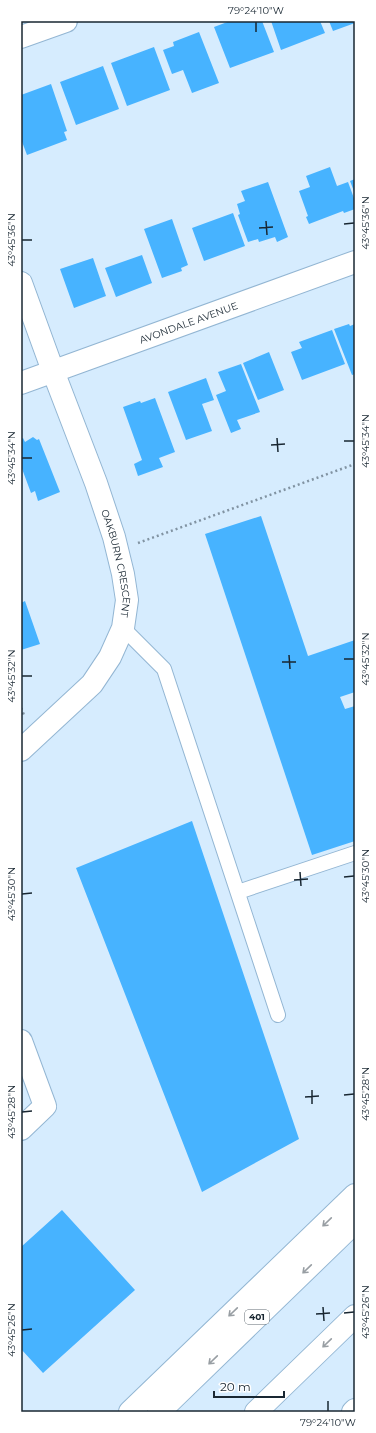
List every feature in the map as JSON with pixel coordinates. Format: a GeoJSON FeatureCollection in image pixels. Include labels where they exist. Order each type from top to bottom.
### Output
{"type":"FeatureCollection","features":[{"type":"Feature","properties":{"kind":"main road"},"geometry":{"type":"LineString","coordinates":[[21,37],[66,21]]}},
{"type":"Feature","properties":{"kind":"main road","name":"AVONDALE AVENUE"},"geometry":{"type":"LineString","coordinates":[[21,383],[355,262]]}},
{"type":"Feature","properties":{"kind":"main road","name":"OAKBURN CRESCENT"},"geometry":{"type":"LineString","coordinates":[[21,283],[96,483],[114,537],[123,574],[127,600],[122,628],[110,657],[92,684],[21,750]]}},
{"type":"Feature","properties":{"kind":"main road"},"geometry":{"type":"LineString","coordinates":[[21,1041],[45,1106],[21,1129]]}},
{"type":"Feature","properties":{"kind":"main road"},"geometry":{"type":"LineString","coordinates":[[130,1412],[355,1195]]}},
{"type":"Feature","properties":{"kind":"main road","name":"401"},"geometry":{"type":"LineString","coordinates":[[159,1412],[355,1222]]}},
{"type":"Feature","properties":{"kind":"main road"},"geometry":{"type":"LineString","coordinates":[[256,1412],[355,1316]]}},
{"type":"Feature","properties":{"kind":"lane"},"geometry":{"type":"LineString","coordinates":[[122,628],[164,669],[278,1016]]}},
{"type":"Feature","properties":{"kind":"lane"},"geometry":{"type":"LineString","coordinates":[[238,892],[355,853]]}},
{"type":"Feature","properties":{"kind":"path"},"geometry":{"type":"LineString","coordinates":[[117,550],[355,464]]}},
{"type":"Feature","properties":{"kind":"path"},"geometry":{"type":"LineString","coordinates":[[21,708],[24,716]]}},
{"type":"Feature","properties":{"kind":"building"},"geometry":{"type":"Polygon","coordinates":[[[230,21],[262,21],[274,52],[230,68],[214,27],[230,21]]]}},
{"type":"Feature","properties":{"kind":"building"},"geometry":{"type":"Polygon","coordinates":[[[271,21],[320,21],[325,33],[281,50],[271,21]]]}},
{"type":"Feature","properties":{"kind":"building"},"geometry":{"type":"Polygon","coordinates":[[[329,21],[355,21],[355,23],[333,31],[329,21]]]}},
{"type":"Feature","properties":{"kind":"building"},"geometry":{"type":"Polygon","coordinates":[[[199,32],[219,83],[192,93],[183,70],[172,74],[163,50],[174,46],[173,42],[199,32]]]}},
{"type":"Feature","properties":{"kind":"building"},"geometry":{"type":"Polygon","coordinates":[[[154,47],[170,90],[127,106],[111,63],[154,47]]]}},
{"type":"Feature","properties":{"kind":"building"},"geometry":{"type":"Polygon","coordinates":[[[103,66],[119,109],[76,125],[60,82],[103,66]]]}},
{"type":"Feature","properties":{"kind":"building"},"geometry":{"type":"Polygon","coordinates":[[[51,84],[67,131],[64,132],[67,140],[27,155],[21,139],[21,95],[51,84]]]}},
{"type":"Feature","properties":{"kind":"building"},"geometry":{"type":"Polygon","coordinates":[[[330,167],[337,186],[348,182],[355,201],[355,209],[344,213],[343,211],[309,224],[306,217],[308,216],[299,191],[310,187],[306,176],[330,167]]]}},
{"type":"Feature","properties":{"kind":"building"},"geometry":{"type":"Polygon","coordinates":[[[355,179],[355,194],[350,181],[355,179]]]}},
{"type":"Feature","properties":{"kind":"building"},"geometry":{"type":"Polygon","coordinates":[[[268,182],[288,237],[277,242],[275,237],[259,242],[258,239],[248,242],[238,215],[240,214],[237,204],[245,201],[241,191],[268,182]]]}},
{"type":"Feature","properties":{"kind":"building"},"geometry":{"type":"Polygon","coordinates":[[[233,213],[245,246],[204,261],[192,228],[233,213]]]}},
{"type":"Feature","properties":{"kind":"building"},"geometry":{"type":"Polygon","coordinates":[[[172,219],[188,265],[181,268],[182,271],[162,278],[144,229],[172,219]]]}},
{"type":"Feature","properties":{"kind":"building"},"geometry":{"type":"Polygon","coordinates":[[[142,255],[152,283],[116,297],[105,268],[142,255]]]}},
{"type":"Feature","properties":{"kind":"building"},"geometry":{"type":"Polygon","coordinates":[[[93,258],[106,296],[74,308],[60,269],[93,258]]]}},
{"type":"Feature","properties":{"kind":"building"},"geometry":{"type":"Polygon","coordinates":[[[349,324],[350,326],[355,324],[355,374],[352,375],[334,329],[349,324]]]}},
{"type":"Feature","properties":{"kind":"building"},"geometry":{"type":"Polygon","coordinates":[[[332,330],[345,364],[302,380],[291,352],[302,348],[299,342],[332,330]]]}},
{"type":"Feature","properties":{"kind":"building"},"geometry":{"type":"Polygon","coordinates":[[[269,352],[284,390],[258,400],[243,363],[269,352]]]}},
{"type":"Feature","properties":{"kind":"building"},"geometry":{"type":"Polygon","coordinates":[[[241,364],[260,412],[237,420],[241,429],[231,433],[216,395],[226,391],[218,372],[241,364]]]}},
{"type":"Feature","properties":{"kind":"building"},"geometry":{"type":"Polygon","coordinates":[[[206,378],[214,400],[202,404],[212,431],[186,440],[168,392],[206,378]]]}},
{"type":"Feature","properties":{"kind":"building"},"geometry":{"type":"Polygon","coordinates":[[[155,398],[175,452],[159,458],[163,467],[138,476],[134,464],[142,460],[123,407],[155,398]]]}},
{"type":"Feature","properties":{"kind":"building"},"geometry":{"type":"Polygon","coordinates":[[[33,437],[37,440],[39,439],[60,492],[38,501],[35,491],[31,493],[21,466],[21,439],[23,438],[25,442],[33,437]]]}},
{"type":"Feature","properties":{"kind":"building"},"geometry":{"type":"Polygon","coordinates":[[[261,516],[308,656],[355,640],[355,692],[340,697],[345,709],[355,706],[355,841],[312,855],[205,534],[261,516]]]}},
{"type":"Feature","properties":{"kind":"building"},"geometry":{"type":"Polygon","coordinates":[[[25,601],[40,644],[21,650],[21,603],[25,601]]]}},
{"type":"Feature","properties":{"kind":"building"},"geometry":{"type":"Polygon","coordinates":[[[192,821],[299,1139],[202,1192],[76,868],[192,821]]]}},
{"type":"Feature","properties":{"kind":"building"},"geometry":{"type":"Polygon","coordinates":[[[62,1210],[135,1290],[43,1373],[21,1349],[21,1247],[62,1210]]]}}]}
